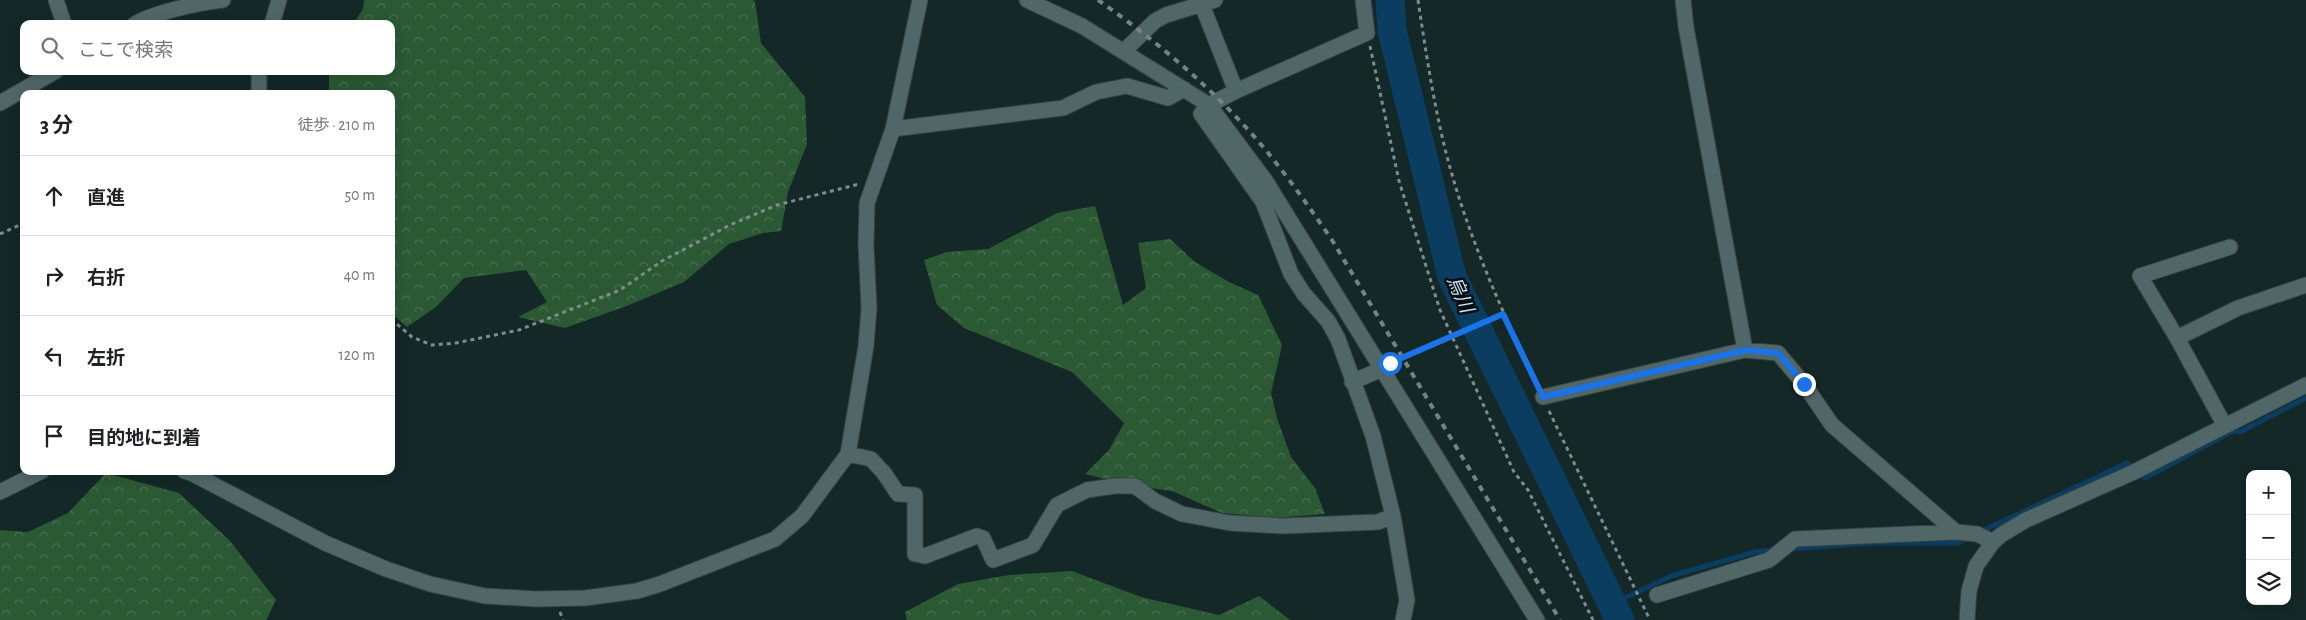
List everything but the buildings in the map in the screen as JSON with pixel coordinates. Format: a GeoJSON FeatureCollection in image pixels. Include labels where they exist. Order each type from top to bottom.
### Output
{"type":"FeatureCollection","features":[{"type":"Feature","properties":{"kind":"street"},"geometry":{"type":"LineString","coordinates":[[56,0],[63,20]]}},
{"type":"Feature","properties":{"kind":"street"},"geometry":{"type":"LineString","coordinates":[[141,20],[172,5],[223,0]]}},
{"type":"Feature","properties":{"kind":"street"},"geometry":{"type":"LineString","coordinates":[[273,20],[279,0]]}},
{"type":"Feature","properties":{"kind":"street"},"geometry":{"type":"LineString","coordinates":[[197,475],[325,542],[386,570],[430,584],[485,596],[536,599],[585,598],[637,591],[660,584],[775,539],[802,516],[848,454],[869,308],[866,245],[868,203],[874,180],[893,129],[920,0]]}},
{"type":"Feature","properties":{"kind":"street"},"geometry":{"type":"LineString","coordinates":[[1027,0],[1082,26],[1208,105],[1265,180],[1537,620]]}},
{"type":"Feature","properties":{"kind":"street"},"geometry":{"type":"LineString","coordinates":[[1363,0],[1367,33],[1236,91],[1208,105],[1201,114],[1263,202],[1291,274],[1304,294],[1328,321],[1338,339],[1373,436],[1393,516],[1407,600],[1403,620]]}},
{"type":"Feature","properties":{"kind":"street"},"geometry":{"type":"LineString","coordinates":[[1683,0],[1686,27],[1746,350]]}},
{"type":"Feature","properties":{"kind":"street"},"geometry":{"type":"LineString","coordinates":[[1124,51],[1155,21],[1205,1],[1236,91]]}},
{"type":"Feature","properties":{"kind":"street"},"geometry":{"type":"LineString","coordinates":[[23,90],[49,75]]}},
{"type":"Feature","properties":{"kind":"street"},"geometry":{"type":"LineString","coordinates":[[259,75],[259,90]]}},
{"type":"Feature","properties":{"kind":"street"},"geometry":{"type":"LineString","coordinates":[[893,129],[1063,108],[1096,92],[1127,86],[1168,98],[1184,89]]}},
{"type":"Feature","properties":{"kind":"street"},"geometry":{"type":"LineString","coordinates":[[0,103],[20,92]]}},
{"type":"Feature","properties":{"kind":"street"},"geometry":{"type":"LineString","coordinates":[[2225,426],[2177,338],[2140,276],[2230,247]]}},
{"type":"Feature","properties":{"kind":"street"},"geometry":{"type":"LineString","coordinates":[[2177,338],[2238,308],[2306,285]]}},
{"type":"Feature","properties":{"kind":"street"},"geometry":{"type":"LineString","coordinates":[[1543,397],[1746,350],[1778,353],[1804,384],[1832,425],[1956,532]]}},
{"type":"Feature","properties":{"kind":"street"},"geometry":{"type":"LineString","coordinates":[[1352,382],[1382,369]]}},
{"type":"Feature","properties":{"kind":"street"},"geometry":{"type":"LineString","coordinates":[[1967,620],[1969,591],[1976,566],[1993,542],[2026,520],[2134,472],[2306,385]]}},
{"type":"Feature","properties":{"kind":"street"},"geometry":{"type":"LineString","coordinates":[[848,454],[871,459],[884,473],[898,494],[915,495],[915,554],[925,556],[977,536],[983,538],[993,560],[1033,545],[1057,505],[1087,490],[1115,486],[1135,486],[1155,501],[1182,514],[1230,523],[1302,526],[1378,522],[1393,516]]}},
{"type":"Feature","properties":{"kind":"street"},"geometry":{"type":"LineString","coordinates":[[0,492],[34,475]]}},
{"type":"Feature","properties":{"kind":"street"},"geometry":{"type":"LineString","coordinates":[[1656,594],[1769,560],[1795,539],[1956,532],[1977,534],[1993,542]]}},
{"type":"Feature","properties":{"kind":"path"},"geometry":{"type":"LineString","coordinates":[[1418,0],[1437,109],[1452,177],[1481,263],[1589,498],[1650,620]]}},
{"type":"Feature","properties":{"kind":"path"},"geometry":{"type":"LineString","coordinates":[[1367,33],[1399,181],[1440,310],[1514,472],[1528,490],[1593,620]]}},
{"type":"Feature","properties":{"kind":"path"},"geometry":{"type":"LineString","coordinates":[[395,322],[412,337],[432,345],[456,343],[519,330],[620,290],[686,247],[730,225],[777,205],[874,180]]}},
{"type":"Feature","properties":{"kind":"path"},"geometry":{"type":"LineString","coordinates":[[0,234],[20,225]]}},
{"type":"Feature","properties":{"kind":"path"},"geometry":{"type":"LineString","coordinates":[[1382,369],[1390,363],[1503,314]]}},
{"type":"Feature","properties":{"kind":"green space"},"geometry":{"type":"Polygon","coordinates":[[[364,0],[753,0],[755,2],[761,43],[805,97],[807,144],[788,192],[781,231],[763,233],[729,244],[684,282],[629,305],[565,328],[518,317],[547,302],[526,270],[464,278],[436,307],[407,327],[395,316],[395,90],[329,90],[329,75],[395,75],[395,20],[356,20],[363,9],[364,0]]]}},
{"type":"Feature","properties":{"kind":"green space"},"geometry":{"type":"Polygon","coordinates":[[[1095,206],[1123,305],[1146,288],[1138,243],[1170,239],[1195,262],[1229,282],[1258,295],[1282,345],[1271,393],[1277,418],[1291,457],[1315,488],[1325,514],[1276,518],[1222,513],[1172,491],[1135,486],[1085,474],[1109,450],[1124,423],[1072,372],[964,328],[937,305],[924,260],[947,252],[988,249],[1057,213],[1095,206]]]}},
{"type":"Feature","properties":{"kind":"green space"},"geometry":{"type":"Polygon","coordinates":[[[104,475],[113,475],[179,493],[230,541],[276,600],[266,620],[0,620],[0,530],[28,532],[68,513],[104,475]]]}},
{"type":"Feature","properties":{"kind":"green space"},"geometry":{"type":"Polygon","coordinates":[[[1072,571],[1141,597],[1219,615],[1259,596],[1290,620],[907,620],[905,612],[958,584],[1009,575],[1072,571]]]}},
{"type":"Feature","properties":{"kind":"waterway","name":"烏川"},"geometry":{"type":"LineString","coordinates":[[1390,0],[1392,30],[1452,277],[1620,620]]}},
{"type":"Feature","properties":{"kind":"waterway"},"geometry":{"type":"LineString","coordinates":[[1980,532],[2127,463],[2145,478],[2233,431],[2240,432],[2306,398]]}},
{"type":"Feature","properties":{"kind":"waterway"},"geometry":{"type":"LineString","coordinates":[[1790,549],[1872,543],[1958,543],[1967,538]]}},
{"type":"Feature","properties":{"kind":"waterway"},"geometry":{"type":"LineString","coordinates":[[1612,604],[1671,576],[1755,552],[1774,550]]}},
{"type":"Feature","properties":{"kind":"railway"},"geometry":{"type":"LineString","coordinates":[[1098,0],[1143,33],[1207,88],[1246,127],[1290,181],[1332,240],[1560,620]]}},
{"type":"Feature","properties":{"kind":"route"},"geometry":{"type":"LineString","coordinates":[[1390,363],[1503,314],[1543,397],[1635,374],[1746,350],[1778,353],[1804,384]]}}]}
